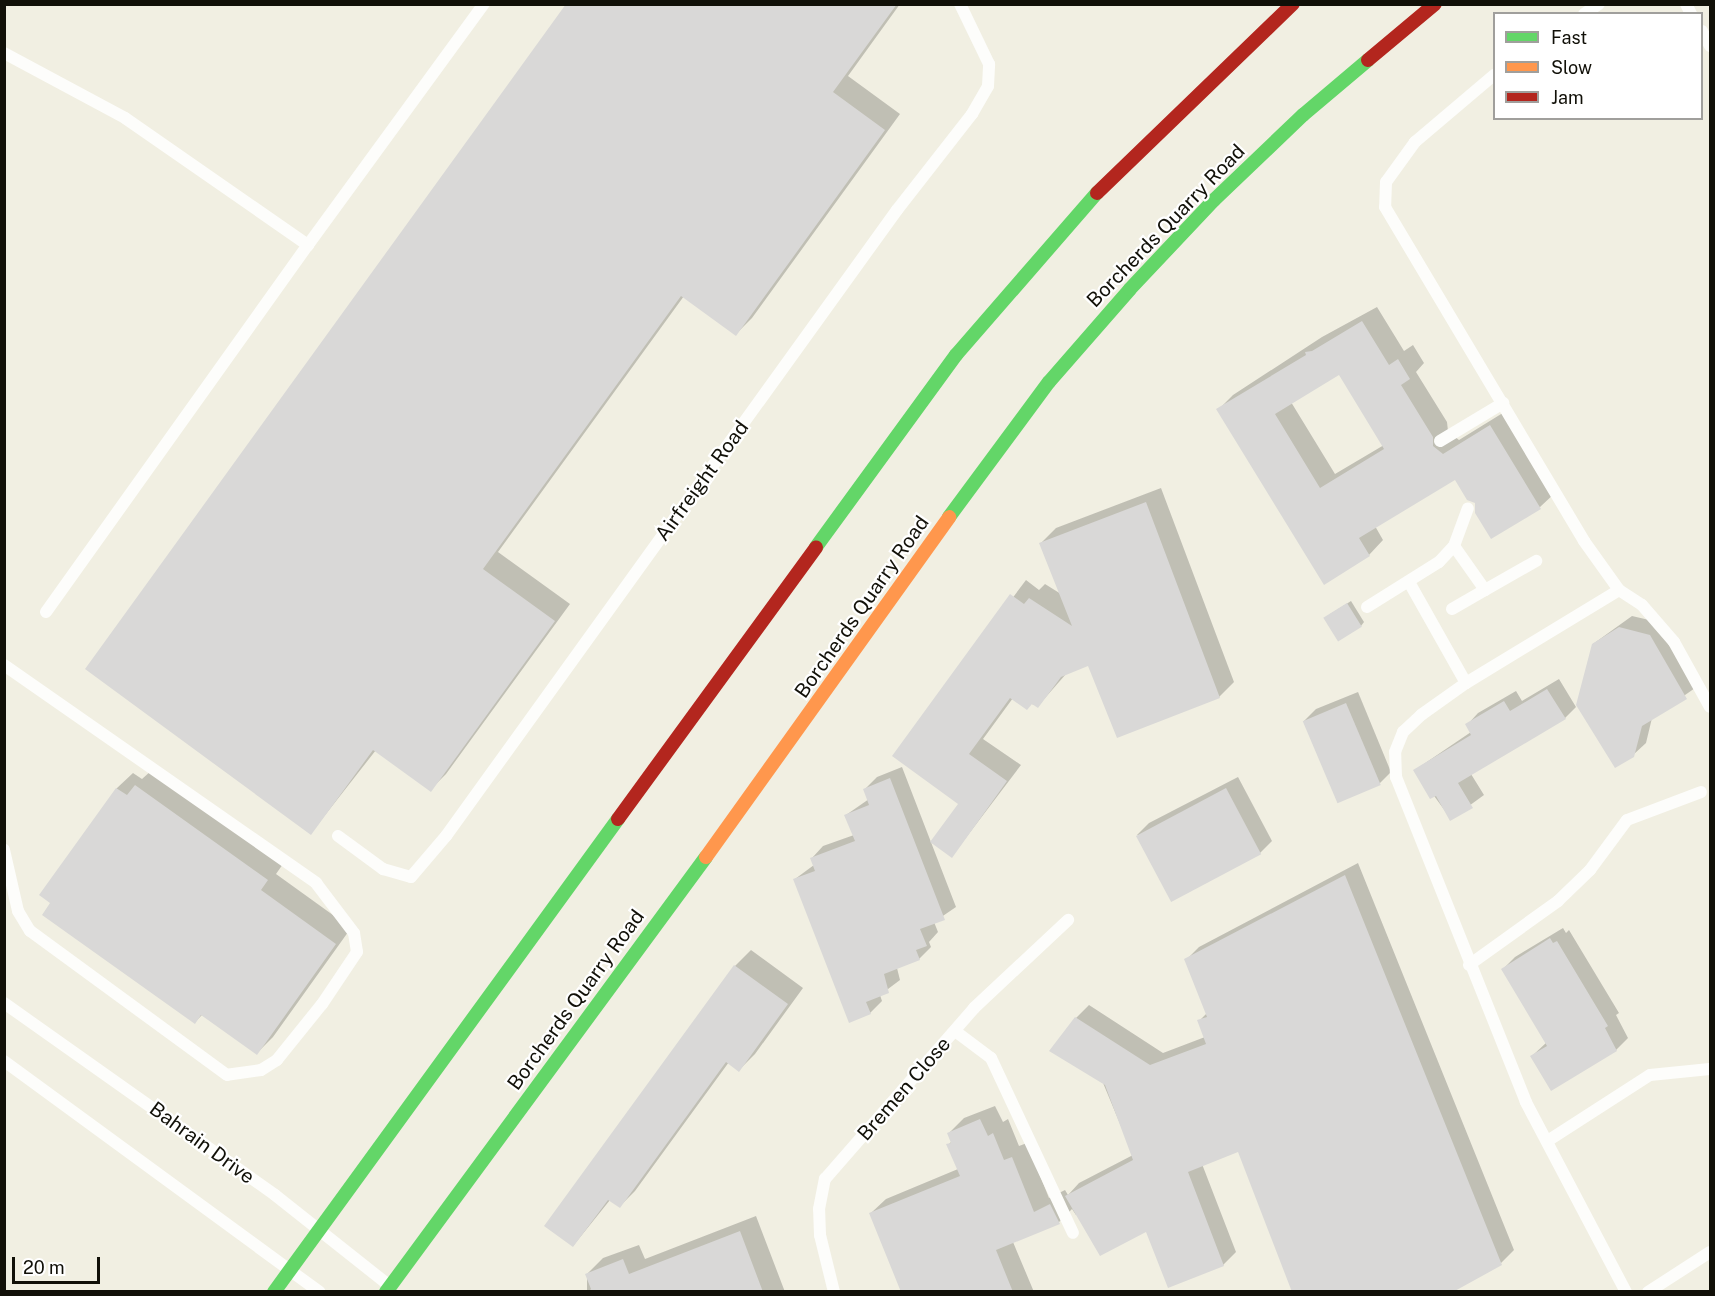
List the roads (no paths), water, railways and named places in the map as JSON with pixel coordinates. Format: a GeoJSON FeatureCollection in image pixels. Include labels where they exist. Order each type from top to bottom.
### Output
{"type":"FeatureCollection","features":[{"type":"Feature","properties":{"kind":"main road"},"geometry":{"type":"LineString","coordinates":[[274,1292],[289,1269],[322,1230],[956,355],[1034,261],[1123,164],[1293,4]]}},
{"type":"Feature","properties":{"kind":"main road","name":"Borcherds Quarry Road"},"geometry":{"type":"LineString","coordinates":[[390,1290],[736,817],[975,480],[1056,374],[1157,259],[1244,171],[1326,94],[1435,4]]}},
{"type":"Feature","properties":{"kind":"lane"},"geometry":{"type":"LineString","coordinates":[[46,612],[308,245],[484,4]]}},
{"type":"Feature","properties":{"kind":"lane","name":"Airfreight Road"},"geometry":{"type":"LineString","coordinates":[[338,836],[383,868],[411,877],[446,836],[897,210],[972,114],[988,86],[989,64],[960,4]]}},
{"type":"Feature","properties":{"kind":"lane"},"geometry":{"type":"LineString","coordinates":[[4,53],[125,118],[308,245]]}},
{"type":"Feature","properties":{"kind":"lane"},"geometry":{"type":"LineString","coordinates":[[1493,76],[1415,142],[1392,171],[1385,194],[1385,207],[1405,245],[1503,403],[1584,541],[1619,590],[1642,605],[1674,642],[1710,707]]}},
{"type":"Feature","properties":{"kind":"lane"},"geometry":{"type":"LineString","coordinates":[[1440,441],[1503,403]]}},
{"type":"Feature","properties":{"kind":"lane"},"geometry":{"type":"LineString","coordinates":[[1367,607],[1438,562],[1454,546],[1468,508]]}},
{"type":"Feature","properties":{"kind":"lane"},"geometry":{"type":"LineString","coordinates":[[1454,546],[1485,590]]}},
{"type":"Feature","properties":{"kind":"lane"},"geometry":{"type":"LineString","coordinates":[[1452,609],[1536,561]]}},
{"type":"Feature","properties":{"kind":"lane"},"geometry":{"type":"LineString","coordinates":[[1409,582],[1466,683]]}},
{"type":"Feature","properties":{"kind":"lane"},"geometry":{"type":"LineString","coordinates":[[1619,590],[1466,683],[1403,732],[1394,766],[1469,965],[1526,1102],[1549,1140],[1626,1292]]}},
{"type":"Feature","properties":{"kind":"lane"},"geometry":{"type":"LineString","coordinates":[[4,665],[316,883],[354,933],[357,952],[322,1004],[277,1060],[261,1070],[227,1075],[30,931],[18,911],[4,850]]}},
{"type":"Feature","properties":{"kind":"lane"},"geometry":{"type":"LineString","coordinates":[[1469,965],[1558,901],[1590,870],[1627,820],[1701,792]]}},
{"type":"Feature","properties":{"kind":"lane","name":"Bremen Close"},"geometry":{"type":"LineString","coordinates":[[834,1292],[820,1235],[819,1209],[825,1179],[955,1030],[1068,920]]}},
{"type":"Feature","properties":{"kind":"lane","name":"Bahrain Drive"},"geometry":{"type":"LineString","coordinates":[[4,1003],[322,1230],[390,1290]]}},
{"type":"Feature","properties":{"kind":"lane"},"geometry":{"type":"LineString","coordinates":[[955,1030],[991,1058],[1073,1233]]}},
{"type":"Feature","properties":{"kind":"lane"},"geometry":{"type":"LineString","coordinates":[[4,1061],[320,1292]]}},
{"type":"Feature","properties":{"kind":"lane"},"geometry":{"type":"LineString","coordinates":[[1549,1140],[1650,1075],[1710,1069]]}},
{"type":"Feature","properties":{"kind":"lane"},"geometry":{"type":"LineString","coordinates":[[1648,1292],[1710,1252]]}}]}
